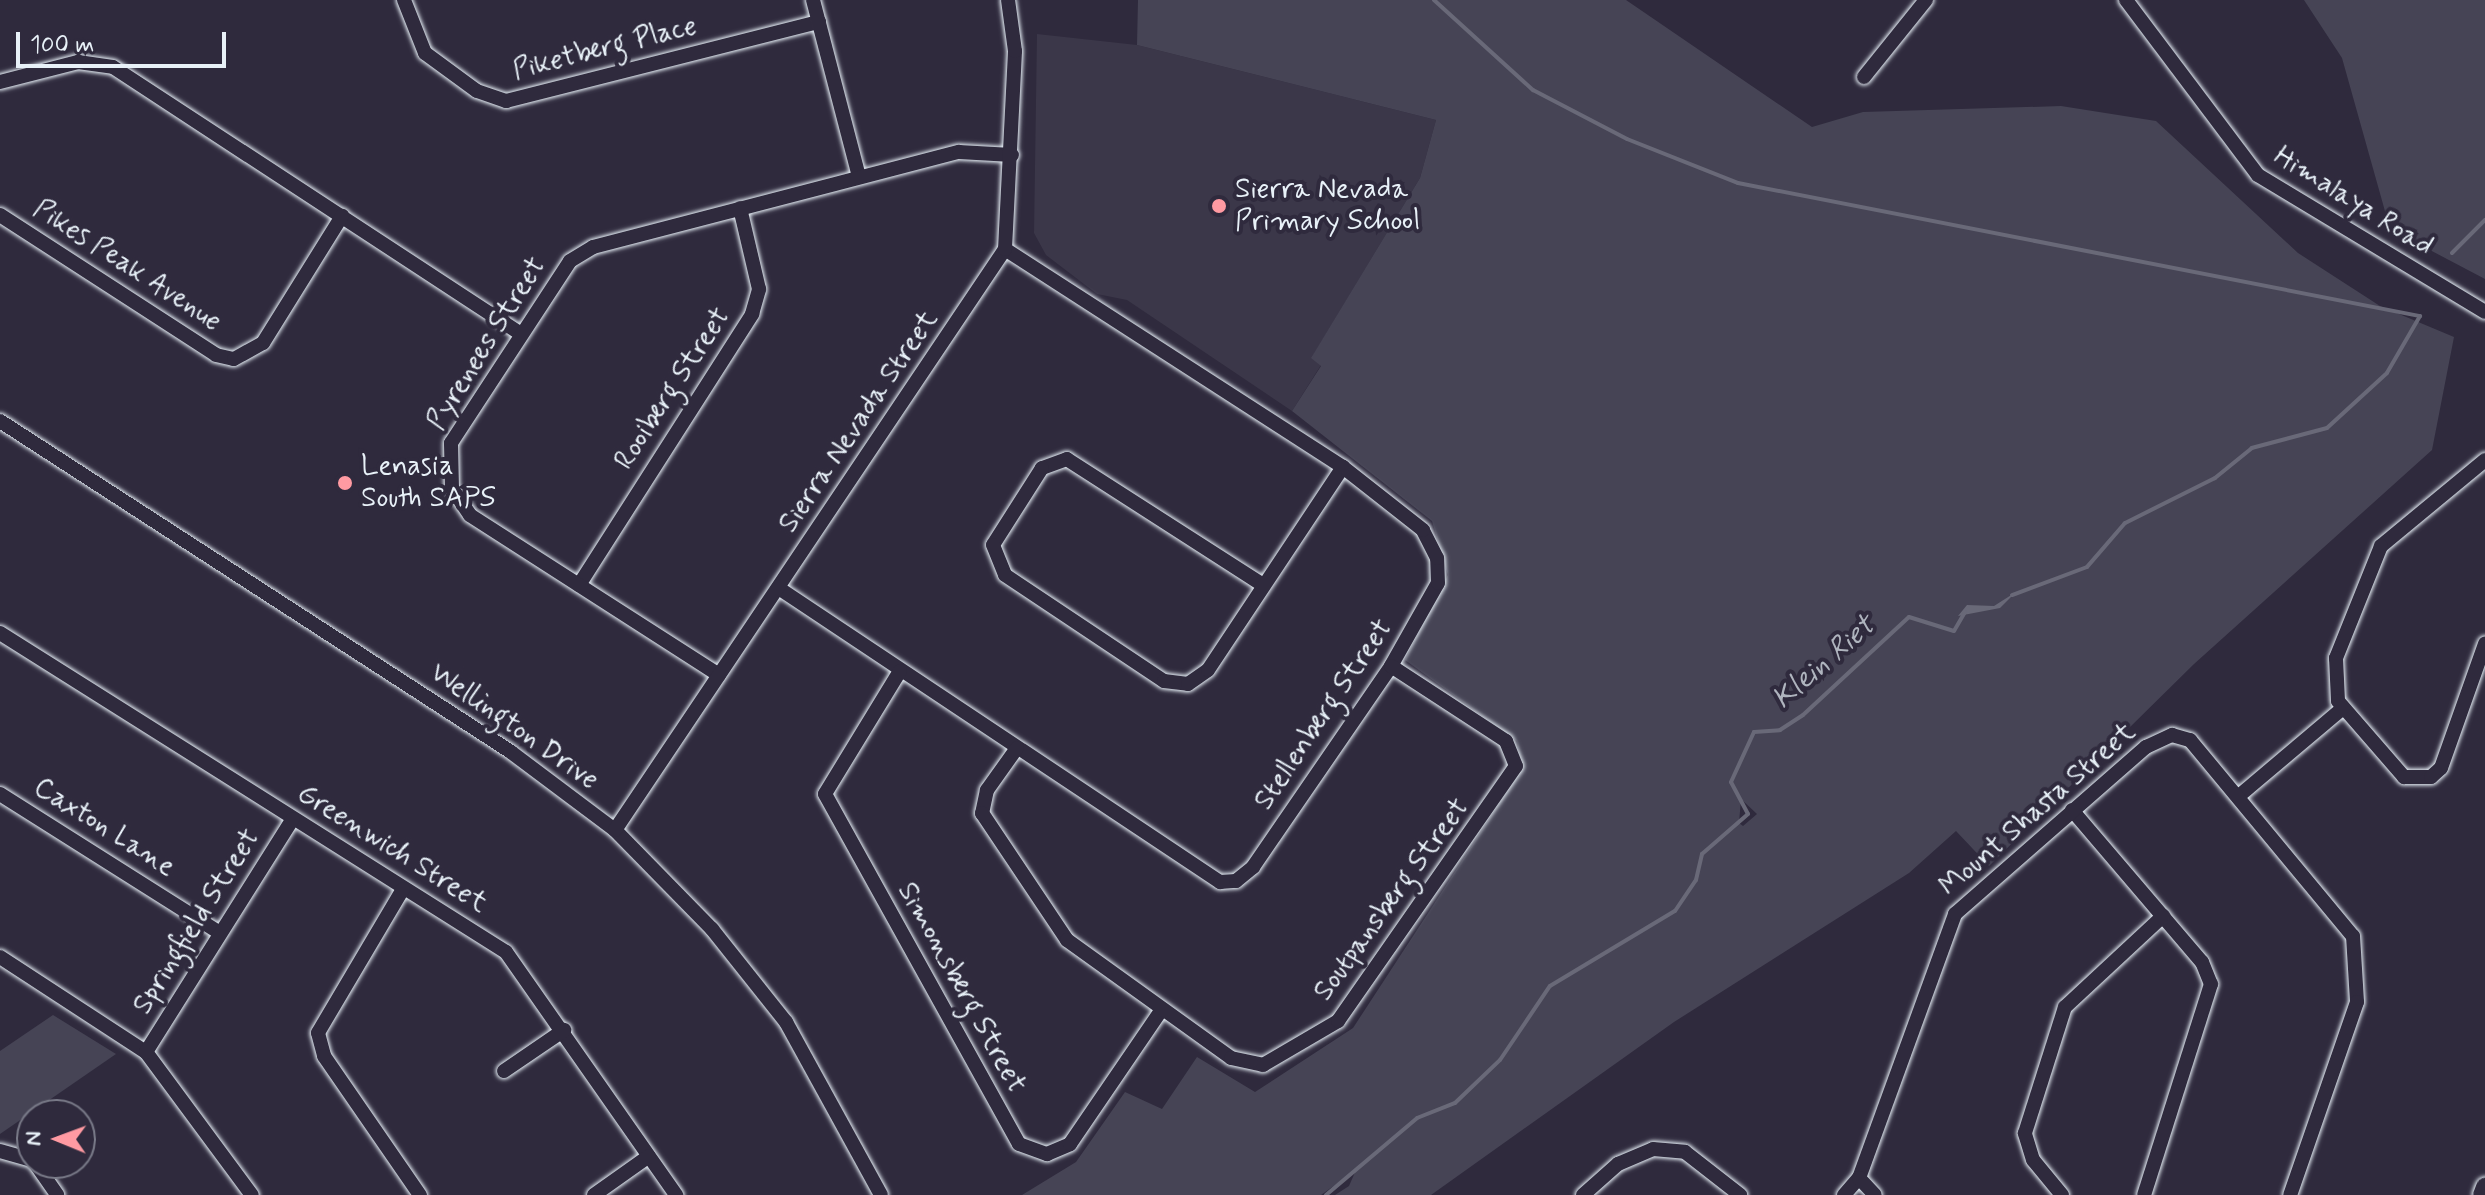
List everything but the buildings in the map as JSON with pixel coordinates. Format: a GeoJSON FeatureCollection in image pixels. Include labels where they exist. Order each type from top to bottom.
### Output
{"type":"FeatureCollection","features":[{"type":"Feature","properties":{"kind":"main road"},"geometry":{"type":"LineString","coordinates":[[2482,1195],[2485,1187]]}},
{"type":"Feature","properties":{"kind":"street","name":"Piketberg Place"},"geometry":{"type":"LineString","coordinates":[[404,0],[425,53],[477,91],[506,101],[819,22]]}},
{"type":"Feature","properties":{"kind":"street"},"geometry":{"type":"LineString","coordinates":[[813,0],[859,176]]}},
{"type":"Feature","properties":{"kind":"street","name":"Sierra Nevada Street"},"geometry":{"type":"LineString","coordinates":[[615,830],[780,589],[1005,249],[1015,51],[1008,0]]}},
{"type":"Feature","properties":{"kind":"street"},"geometry":{"type":"LineString","coordinates":[[1864,77],[1926,0]]}},
{"type":"Feature","properties":{"kind":"street","name":"Himalaya Road"},"geometry":{"type":"LineString","coordinates":[[2126,0],[2258,175],[2485,312]]}},
{"type":"Feature","properties":{"kind":"street"},"geometry":{"type":"LineString","coordinates":[[0,82],[78,62],[113,67],[520,333]]}},
{"type":"Feature","properties":{"kind":"street","name":"Pyrenees Street"},"geometry":{"type":"LineString","coordinates":[[719,675],[470,515],[452,488],[451,443],[520,333],[570,261],[593,247],[859,176],[972,150],[1012,155]]}},
{"type":"Feature","properties":{"kind":"street","name":"Rooiberg Street"},"geometry":{"type":"LineString","coordinates":[[579,585],[752,314],[759,289],[740,208]]}},
{"type":"Feature","properties":{"kind":"street","name":"Pikes Peak Avenue"},"geometry":{"type":"LineString","coordinates":[[0,215],[216,355],[234,359],[263,343],[342,216]]}},
{"type":"Feature","properties":{"kind":"street","name":"Stellenberg Street"},"geometry":{"type":"LineString","coordinates":[[780,589],[1200,873],[1236,881],[1391,666],[1436,590],[1437,558],[1423,530],[1343,467],[1005,249]]}},
{"type":"Feature","properties":{"kind":"street","name":"Wellington Drive"},"geometry":{"type":"LineString","coordinates":[[0,421],[511,752],[615,830],[712,929],[786,1022],[881,1195]]}},
{"type":"Feature","properties":{"kind":"street"},"geometry":{"type":"LineString","coordinates":[[1263,585],[1067,459],[1042,468],[993,545],[1005,575],[1175,685],[1208,670],[1343,467]]}},
{"type":"Feature","properties":{"kind":"street"},"geometry":{"type":"LineString","coordinates":[[2485,460],[2376,554],[2336,658],[2334,688],[2343,708],[2404,777],[2431,777],[2441,768],[2485,644]]}},
{"type":"Feature","properties":{"kind":"street","name":"Greenwich Street"},"geometry":{"type":"LineString","coordinates":[[0,633],[506,952],[564,1030],[676,1195]]}},
{"type":"Feature","properties":{"kind":"street","name":"Soutpansberg Street"},"geometry":{"type":"LineString","coordinates":[[1017,748],[982,801],[988,827],[1076,950],[1160,1012],[1252,1065],[1274,1062],[1326,1031],[1503,790],[1516,766],[1510,746],[1391,666]]}},
{"type":"Feature","properties":{"kind":"street","name":"Simonsberg Street"},"geometry":{"type":"LineString","coordinates":[[900,671],[825,794],[1019,1144],[1047,1154],[1070,1144],[1160,1012]]}},
{"type":"Feature","properties":{"kind":"street"},"geometry":{"type":"LineString","coordinates":[[2240,795],[2343,708]]}},
{"type":"Feature","properties":{"kind":"street","name":"Mount Shasta Street"},"geometry":{"type":"LineString","coordinates":[[1844,1195],[1859,1178],[1955,914],[2146,747],[2172,735],[2190,740],[2343,917],[2360,963],[2357,1002],[2290,1195]]}},
{"type":"Feature","properties":{"kind":"street","name":"Caxton Lane"},"geometry":{"type":"LineString","coordinates":[[0,794],[220,933]]}},
{"type":"Feature","properties":{"kind":"street"},"geometry":{"type":"LineString","coordinates":[[2072,810],[2202,962],[2212,995],[2144,1195]]}},
{"type":"Feature","properties":{"kind":"street","name":"Springfield Street"},"geometry":{"type":"LineString","coordinates":[[146,1052],[293,819]]}},
{"type":"Feature","properties":{"kind":"street"},"geometry":{"type":"LineString","coordinates":[[403,889],[318,1033],[324,1056],[420,1195]]}},
{"type":"Feature","properties":{"kind":"street"},"geometry":{"type":"LineString","coordinates":[[2062,1195],[2033,1160],[2025,1133],[2065,1007],[2163,916]]}},
{"type":"Feature","properties":{"kind":"street"},"geometry":{"type":"LineString","coordinates":[[0,957],[146,1052],[252,1195]]}},
{"type":"Feature","properties":{"kind":"street"},"geometry":{"type":"LineString","coordinates":[[504,1071],[564,1030]]}},
{"type":"Feature","properties":{"kind":"street"},"geometry":{"type":"LineString","coordinates":[[1583,1195],[1618,1164],[1653,1149],[1685,1152],[1740,1195]]}},
{"type":"Feature","properties":{"kind":"street"},"geometry":{"type":"LineString","coordinates":[[594,1195],[649,1156]]}},
{"type":"Feature","properties":{"kind":"street"},"geometry":{"type":"LineString","coordinates":[[1859,1178],[1875,1195]]}},
{"type":"Feature","properties":{"kind":"shaded area"},"geometry":{"type":"Polygon","coordinates":[[[1138,0],[1626,0],[1812,127],[1863,112],[2061,106],[2156,121],[2298,253],[2380,306],[2454,337],[2432,450],[2194,664],[1989,866],[1956,831],[1909,873],[1674,1022],[1431,1195],[1335,1195],[1349,1186],[1356,1170],[1321,1195],[1022,1195],[1076,1162],[1125,1092],[1162,1109],[1197,1057],[1255,1092],[1353,1028],[1522,769],[1517,741],[1405,660],[1448,575],[1432,521],[1292,411],[1321,366],[1311,358],[1420,178],[1436,120],[1137,45],[1138,0]],[[1741,799],[1739,823],[1743,826],[1757,814],[1741,799]]]}},
{"type":"Feature","properties":{"kind":"shaded area"},"geometry":{"type":"Polygon","coordinates":[[[2304,0],[2485,0],[2485,279],[2390,229],[2342,58],[2304,0]]]}},
{"type":"Feature","properties":{"kind":"shaded area","name":"Sierra Nevada Primary School"},"geometry":{"type":"Polygon","coordinates":[[[1037,34],[1137,45],[1436,120],[1420,178],[1312,357],[1321,365],[1292,411],[1127,300],[1097,294],[1046,255],[1034,233],[1037,34]]]}},
{"type":"Feature","properties":{"kind":"shaded area"},"geometry":{"type":"Polygon","coordinates":[[[53,1015],[116,1054],[51,1099],[16,1099],[16,1123],[0,1134],[0,1051],[53,1015]]]}},
{"type":"Feature","properties":{"kind":"water"},"geometry":{"type":"Polygon","coordinates":[[[2016,592],[2000,608],[1958,616],[1967,605],[1994,606],[2016,592]]]}},
{"type":"Feature","properties":{"kind":"waterway"},"geometry":{"type":"LineString","coordinates":[[1434,0],[1533,90],[1627,139],[1738,183],[2420,316],[2387,373],[2327,428],[2252,448],[2215,478],[2125,523],[2087,567],[2012,595]]}},
{"type":"Feature","properties":{"kind":"waterway","name":"Klein Riet"},"geometry":{"type":"LineString","coordinates":[[2452,253],[2485,220]]}},
{"type":"Feature","properties":{"kind":"waterway","name":"Klein Riet"},"geometry":{"type":"LineString","coordinates":[[1326,1195],[1417,1118],[1455,1103],[1500,1060],[1550,986],[1675,911],[1696,880],[1702,854],[1748,814],[1731,782],[1754,732],[1780,730],[1803,715],[1909,617],[1954,631],[1965,612]]}},
{"type":"Feature","properties":{"kind":"place","name":"Sierra Nevada Primary School"},"geometry":{"type":"Point","coordinates":[1219,206]}},
{"type":"Feature","properties":{"kind":"place","name":"Lenasia South SAPS"},"geometry":{"type":"Point","coordinates":[345,483]}}]}
